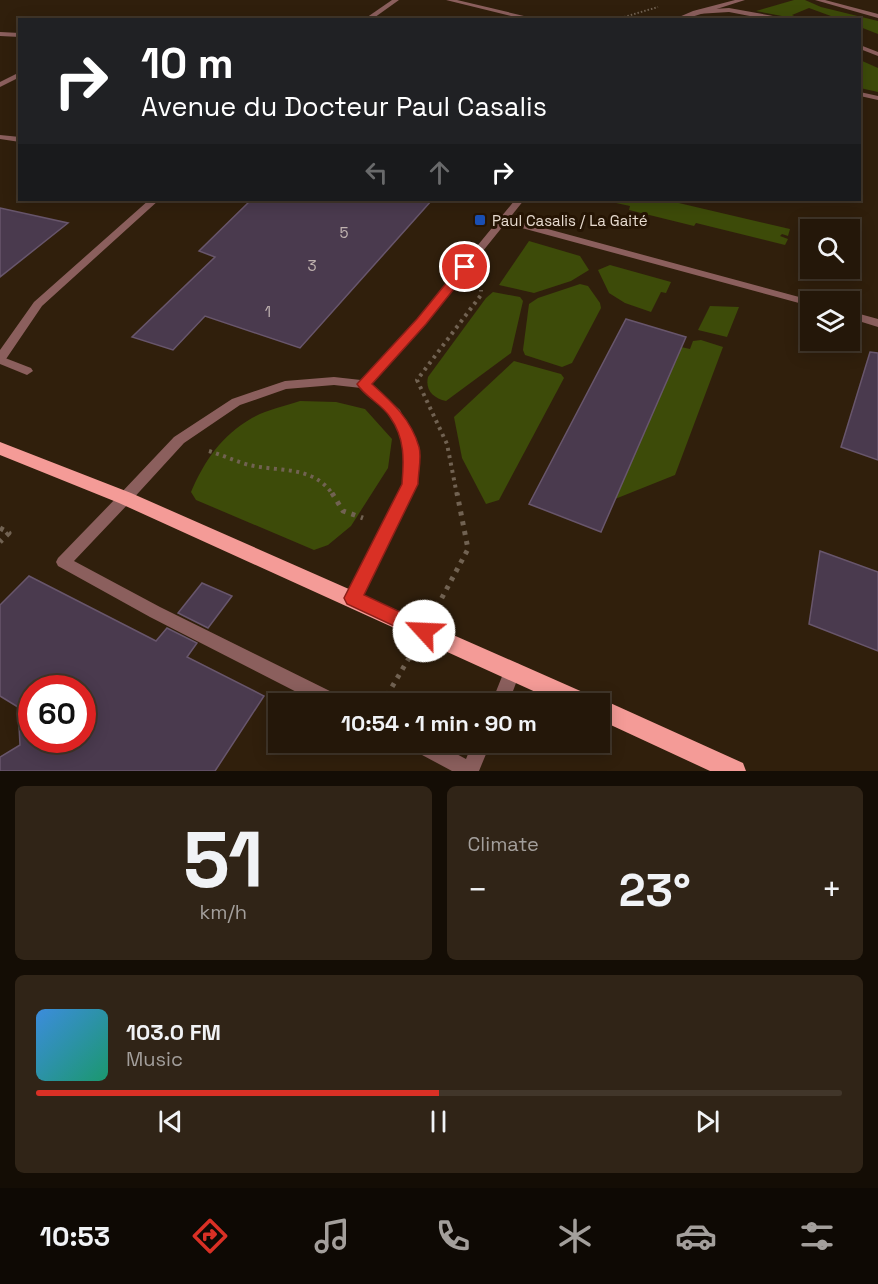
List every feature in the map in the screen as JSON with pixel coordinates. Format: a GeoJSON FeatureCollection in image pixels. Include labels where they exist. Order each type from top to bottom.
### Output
{"type":"FeatureCollection","features":[{"type":"Feature","properties":{"kind":"main road"},"geometry":{"type":"LineString","coordinates":[[0,448],[125,498],[563,693]]}},
{"type":"Feature","properties":{"kind":"main road"},"geometry":{"type":"LineString","coordinates":[[610,715],[735,771]]}},
{"type":"Feature","properties":{"kind":"street"},"geometry":{"type":"LineString","coordinates":[[369,18],[396,0]]}},
{"type":"Feature","properties":{"kind":"street"},"geometry":{"type":"LineString","coordinates":[[449,0],[529,18]]}},
{"type":"Feature","properties":{"kind":"street"},"geometry":{"type":"LineString","coordinates":[[680,18],[742,0]]}},
{"type":"Feature","properties":{"kind":"street"},"geometry":{"type":"LineString","coordinates":[[818,0],[878,16]]}},
{"type":"Feature","properties":{"kind":"street"},"geometry":{"type":"LineString","coordinates":[[696,12],[729,10],[773,18]]}},
{"type":"Feature","properties":{"kind":"street"},"geometry":{"type":"LineString","coordinates":[[0,34],[18,35]]}},
{"type":"Feature","properties":{"kind":"street"},"geometry":{"type":"LineString","coordinates":[[861,47],[878,54]]}},
{"type":"Feature","properties":{"kind":"street"},"geometry":{"type":"LineString","coordinates":[[0,86],[18,75]]}},
{"type":"Feature","properties":{"kind":"street"},"geometry":{"type":"LineString","coordinates":[[861,94],[878,98]]}},
{"type":"Feature","properties":{"kind":"street"},"geometry":{"type":"LineString","coordinates":[[0,137],[18,140]]}},
{"type":"Feature","properties":{"kind":"street"},"geometry":{"type":"LineString","coordinates":[[27,371],[0,360],[38,304],[153,201]]}},
{"type":"Feature","properties":{"kind":"street"},"geometry":{"type":"LineString","coordinates":[[364,384],[421,321],[518,201]]}},
{"type":"Feature","properties":{"kind":"street"},"geometry":{"type":"LineString","coordinates":[[503,220],[800,300]]}},
{"type":"Feature","properties":{"kind":"street"},"geometry":{"type":"LineString","coordinates":[[860,317],[878,323]]}},
{"type":"Feature","properties":{"kind":"street"},"geometry":{"type":"LineString","coordinates":[[316,693],[155,612],[63,562],[179,440],[236,402],[285,385],[334,381],[364,384],[396,414],[412,448],[410,484],[353,598]]}},
{"type":"Feature","properties":{"kind":"street"},"geometry":{"type":"LineString","coordinates":[[504,693],[513,670]]}},
{"type":"Feature","properties":{"kind":"street"},"geometry":{"type":"LineString","coordinates":[[436,753],[470,771],[477,753]]}},
{"type":"Feature","properties":{"kind":"path"},"geometry":{"type":"LineString","coordinates":[[643,7],[648,10]]}},
{"type":"Feature","properties":{"kind":"path"},"geometry":{"type":"LineString","coordinates":[[621,18],[658,7]]}},
{"type":"Feature","properties":{"kind":"path"},"geometry":{"type":"LineString","coordinates":[[440,602],[468,549],[447,444],[417,380],[481,295],[481,286]]}},
{"type":"Feature","properties":{"kind":"path"},"geometry":{"type":"LineString","coordinates":[[179,440],[250,465],[303,472],[328,487],[343,511],[388,529]]}},
{"type":"Feature","properties":{"kind":"path"},"geometry":{"type":"LineString","coordinates":[[0,528],[9,534],[0,542]]}},
{"type":"Feature","properties":{"kind":"path"},"geometry":{"type":"LineString","coordinates":[[388,693],[404,666]]}},
{"type":"Feature","properties":{"kind":"green space"},"geometry":{"type":"Polygon","coordinates":[[[794,0],[805,0],[821,7],[878,21],[878,34],[861,27],[861,18],[836,18],[809,8],[792,15],[799,18],[756,11],[794,0]]]}},
{"type":"Feature","properties":{"kind":"green space"},"geometry":{"type":"Polygon","coordinates":[[[861,60],[878,68],[878,92],[861,88],[861,60]]]}},
{"type":"Feature","properties":{"kind":"green space"},"geometry":{"type":"Polygon","coordinates":[[[607,201],[670,201],[790,229],[788,236],[782,234],[780,236],[788,239],[785,245],[696,223],[694,226],[629,210],[630,206],[607,201]]]}},
{"type":"Feature","properties":{"kind":"green space"},"geometry":{"type":"Polygon","coordinates":[[[529,241],[580,256],[589,270],[571,281],[534,293],[499,285],[529,241]]]}},
{"type":"Feature","properties":{"kind":"green space"},"geometry":{"type":"Polygon","coordinates":[[[610,265],[671,282],[666,293],[661,292],[651,312],[625,303],[609,293],[598,270],[610,265]]]}},
{"type":"Feature","properties":{"kind":"green space"},"geometry":{"type":"Polygon","coordinates":[[[580,284],[588,286],[601,308],[572,363],[562,367],[525,355],[523,350],[529,304],[538,298],[580,284]]]}},
{"type":"Feature","properties":{"kind":"green space"},"geometry":{"type":"Polygon","coordinates":[[[493,292],[520,297],[523,301],[511,353],[446,401],[437,398],[429,390],[428,377],[486,298],[493,292]]]}},
{"type":"Feature","properties":{"kind":"green space"},"geometry":{"type":"Polygon","coordinates":[[[710,306],[739,307],[727,337],[698,330],[710,306]]]}},
{"type":"Feature","properties":{"kind":"green space"},"geometry":{"type":"Polygon","coordinates":[[[701,340],[723,347],[675,475],[615,499],[681,347],[690,349],[693,341],[701,340]]]}},
{"type":"Feature","properties":{"kind":"green space"},"geometry":{"type":"Polygon","coordinates":[[[514,361],[561,374],[564,378],[499,500],[486,504],[462,458],[454,417],[514,361]]]}},
{"type":"Feature","properties":{"kind":"green space"},"geometry":{"type":"Polygon","coordinates":[[[300,401],[336,402],[365,409],[392,439],[388,468],[351,526],[328,545],[314,550],[196,500],[191,492],[208,459],[231,433],[257,415],[300,401]]]}},
{"type":"Feature","properties":{"kind":"building"},"geometry":{"type":"Polygon","coordinates":[[[250,201],[431,201],[300,348],[205,316],[173,350],[132,337],[215,257],[199,251],[250,201]]]}},
{"type":"Feature","properties":{"kind":"building"},"geometry":{"type":"Polygon","coordinates":[[[0,208],[68,223],[0,277],[0,208]]]}},
{"type":"Feature","properties":{"kind":"building"},"geometry":{"type":"Polygon","coordinates":[[[626,319],[686,337],[601,532],[529,504],[626,319]]]}},
{"type":"Feature","properties":{"kind":"building"},"geometry":{"type":"Polygon","coordinates":[[[870,352],[878,353],[878,460],[841,447],[870,352]]]}},
{"type":"Feature","properties":{"kind":"building"},"geometry":{"type":"Polygon","coordinates":[[[820,551],[878,572],[878,651],[809,624],[820,551]]]}},
{"type":"Feature","properties":{"kind":"building"},"geometry":{"type":"Polygon","coordinates":[[[29,576],[156,641],[167,628],[197,643],[187,657],[264,696],[215,771],[0,771],[0,757],[18,746],[18,753],[96,753],[96,675],[18,675],[18,707],[0,696],[0,605],[29,576]]]}},
{"type":"Feature","properties":{"kind":"building"},"geometry":{"type":"Polygon","coordinates":[[[202,583],[232,596],[208,628],[178,613],[202,583]]]}},
{"type":"Feature","properties":{"kind":"place","name":"Paul Casalis / La Gaité"},"geometry":{"type":"Point","coordinates":[480,220]}},
{"type":"Feature","properties":{"kind":"route"},"geometry":{"type":"LineString","coordinates":[[424,631],[353,598],[410,484],[412,448],[396,414],[364,384],[421,321],[465,267]]}}]}
